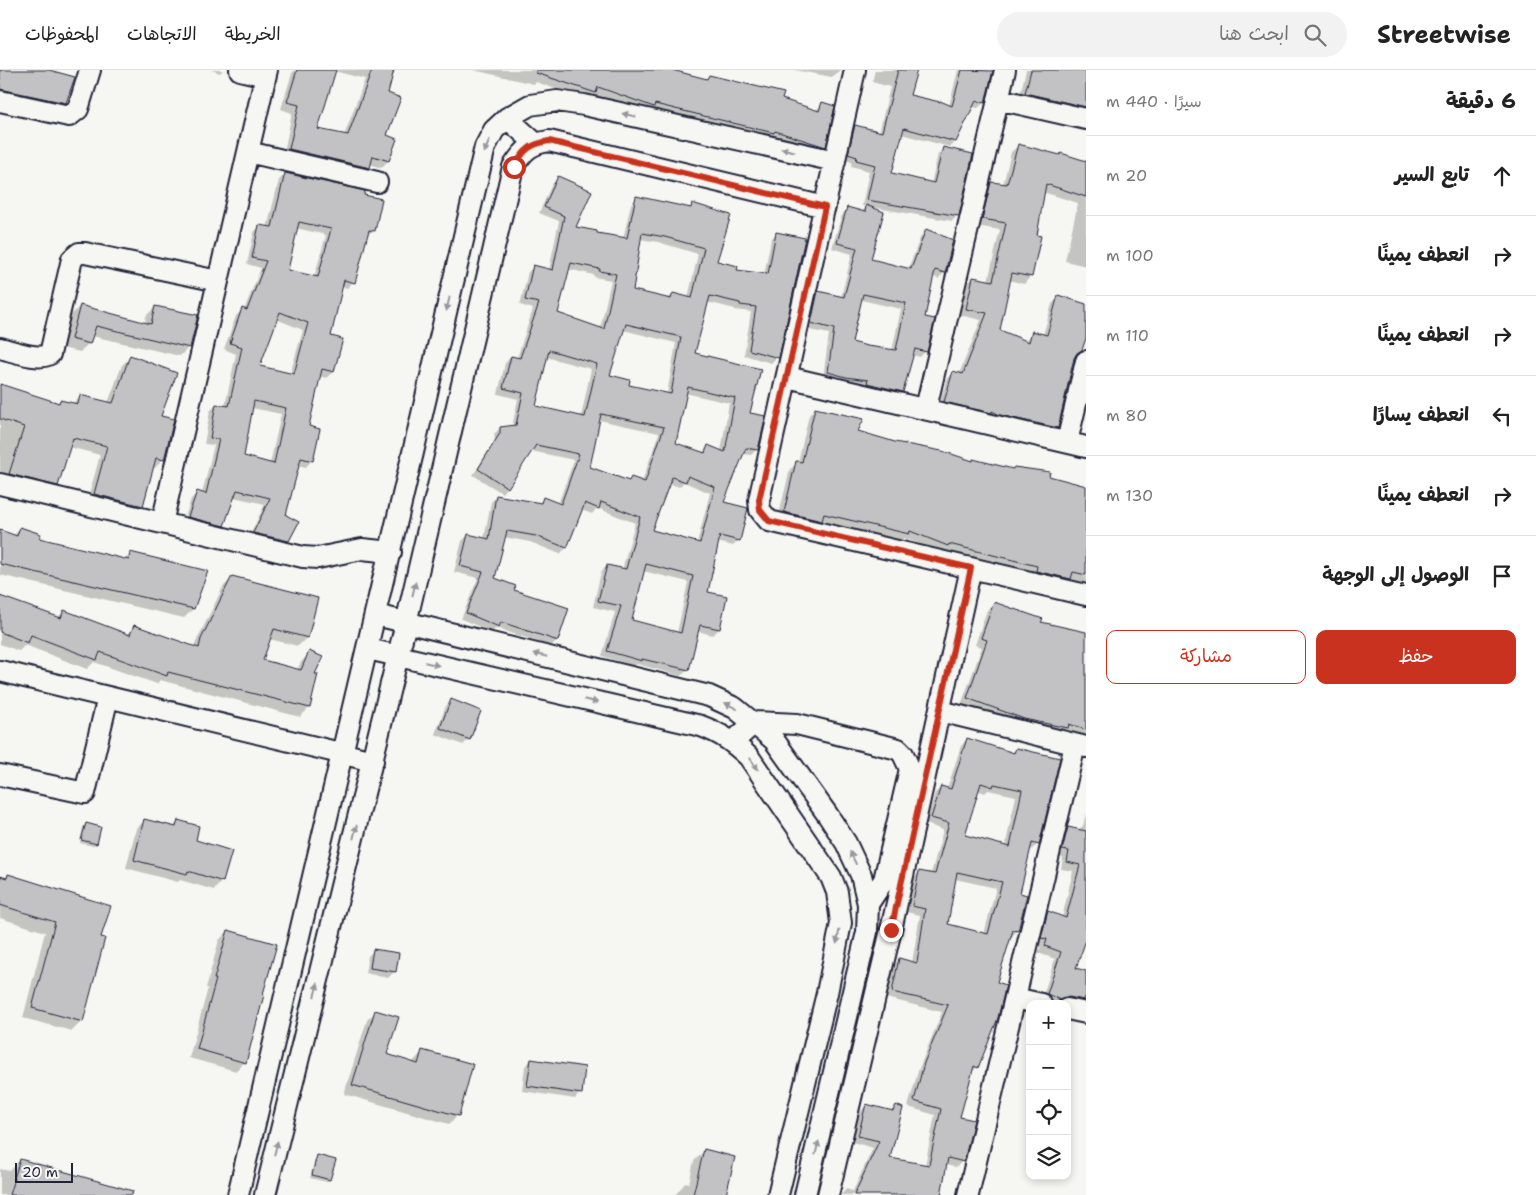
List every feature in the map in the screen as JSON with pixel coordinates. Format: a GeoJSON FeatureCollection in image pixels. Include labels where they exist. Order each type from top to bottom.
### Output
{"type":"FeatureCollection","features":[{"type":"Feature","properties":{"kind":"street"},"geometry":{"type":"LineString","coordinates":[[0,101],[69,116],[78,109],[90,70]]}},
{"type":"Feature","properties":{"kind":"street"},"geometry":{"type":"LineString","coordinates":[[162,523],[266,73],[240,70]]}},
{"type":"Feature","properties":{"kind":"street"},"geometry":{"type":"LineString","coordinates":[[855,70],[759,500],[760,510],[769,521],[1086,595]]}},
{"type":"Feature","properties":{"kind":"street"},"geometry":{"type":"LineString","coordinates":[[926,408],[1005,70]]}},
{"type":"Feature","properties":{"kind":"street"},"geometry":{"type":"LineString","coordinates":[[998,99],[1086,119]]}},
{"type":"Feature","properties":{"kind":"street"},"geometry":{"type":"LineString","coordinates":[[238,1195],[485,147],[494,130],[507,118],[530,105],[557,101],[584,105],[835,161]]}},
{"type":"Feature","properties":{"kind":"street"},"geometry":{"type":"LineString","coordinates":[[507,118],[535,143]]}},
{"type":"Feature","properties":{"kind":"street"},"geometry":{"type":"LineString","coordinates":[[265,1195],[373,761],[514,167],[522,153],[535,143],[549,141],[825,207]]}},
{"type":"Feature","properties":{"kind":"street"},"geometry":{"type":"LineString","coordinates":[[248,152],[377,182]]}},
{"type":"Feature","properties":{"kind":"street"},"geometry":{"type":"LineString","coordinates":[[0,348],[45,357],[50,354],[72,259],[78,254],[85,253],[218,281]]}},
{"type":"Feature","properties":{"kind":"street"},"geometry":{"type":"LineString","coordinates":[[787,376],[1077,445],[1086,361]]}},
{"type":"Feature","properties":{"kind":"street"},"geometry":{"type":"LineString","coordinates":[[0,484],[303,557],[318,558],[362,549],[391,552]]}},
{"type":"Feature","properties":{"kind":"street"},"geometry":{"type":"LineString","coordinates":[[828,1195],[891,930],[971,568]]}},
{"type":"Feature","properties":{"kind":"street"},"geometry":{"type":"LineString","coordinates":[[376,615],[709,696],[735,708],[755,722],[774,740],[846,843],[861,875],[868,904],[867,932],[805,1195]]}},
{"type":"Feature","properties":{"kind":"street"},"geometry":{"type":"LineString","coordinates":[[368,649],[701,726],[719,733],[733,742],[749,757],[831,877],[840,906],[841,923],[828,993],[778,1195]]}},
{"type":"Feature","properties":{"kind":"street"},"geometry":{"type":"LineString","coordinates":[[0,671],[373,761]]}},
{"type":"Feature","properties":{"kind":"street"},"geometry":{"type":"LineString","coordinates":[[0,775],[85,793],[108,697]]}},
{"type":"Feature","properties":{"kind":"street"},"geometry":{"type":"LineString","coordinates":[[940,711],[1081,746],[1015,998],[968,1195]]}},
{"type":"Feature","properties":{"kind":"street"},"geometry":{"type":"LineString","coordinates":[[733,742],[755,722],[797,724],[898,749],[903,754],[908,761],[910,769],[891,854],[884,880],[868,904]]}},
{"type":"Feature","properties":{"kind":"street"},"geometry":{"type":"LineString","coordinates":[[840,906],[868,904]]}},
{"type":"Feature","properties":{"kind":"street"},"geometry":{"type":"LineString","coordinates":[[1015,998],[1026,1000]]}},
{"type":"Feature","properties":{"kind":"street"},"geometry":{"type":"LineString","coordinates":[[1071,1010],[1086,1014]]}},
{"type":"Feature","properties":{"kind":"building"},"geometry":{"type":"Polygon","coordinates":[[[0,70],[49,70],[75,77],[66,103],[0,89],[0,70]]]}},
{"type":"Feature","properties":{"kind":"building"},"geometry":{"type":"Polygon","coordinates":[[[297,70],[336,70],[318,129],[348,135],[372,70],[394,70],[388,93],[401,98],[387,135],[397,139],[389,161],[373,156],[370,168],[289,149],[299,105],[287,102],[297,70]]]}},
{"type":"Feature","properties":{"kind":"building"},"geometry":{"type":"Polygon","coordinates":[[[536,70],[672,70],[707,79],[709,75],[784,93],[782,99],[819,111],[822,102],[835,106],[826,147],[775,131],[774,133],[655,104],[654,107],[598,87],[596,93],[536,73],[536,70]]]}},
{"type":"Feature","properties":{"kind":"building"},"geometry":{"type":"Polygon","coordinates":[[[898,70],[917,70],[910,95],[940,101],[952,106],[962,70],[993,71],[985,103],[976,101],[956,142],[904,128],[892,173],[934,183],[943,147],[973,154],[959,216],[867,200],[875,165],[856,160],[857,157],[848,154],[855,125],[882,132],[898,70]]]}},
{"type":"Feature","properties":{"kind":"building"},"geometry":{"type":"Polygon","coordinates":[[[1031,70],[1086,70],[1086,107],[1025,93],[1031,70]]]}},
{"type":"Feature","properties":{"kind":"building"},"geometry":{"type":"Polygon","coordinates":[[[1018,144],[1060,155],[1061,153],[1086,161],[1086,197],[1046,184],[1037,235],[1041,236],[1032,277],[1012,273],[1000,330],[1029,342],[1032,331],[1047,335],[1058,295],[1086,304],[1086,338],[1082,350],[1074,358],[1058,428],[1000,415],[992,411],[992,413],[944,402],[953,371],[963,374],[987,313],[966,309],[973,277],[993,281],[1006,223],[982,219],[991,182],[1007,184],[1018,144]]]}},
{"type":"Feature","properties":{"kind":"building"},"geometry":{"type":"Polygon","coordinates":[[[285,173],[365,191],[364,195],[382,199],[375,231],[369,230],[355,283],[344,280],[331,336],[343,339],[334,372],[322,369],[309,426],[320,429],[313,461],[301,458],[286,515],[299,522],[289,541],[253,533],[270,498],[237,490],[224,526],[188,517],[197,491],[206,494],[219,439],[210,438],[216,404],[229,406],[242,347],[230,343],[242,308],[247,310],[266,261],[252,258],[259,225],[272,227],[285,173]],[[299,222],[288,270],[318,277],[331,229],[299,222]],[[280,312],[260,366],[294,374],[308,323],[280,312]],[[254,401],[244,456],[274,464],[286,408],[254,401]]]}},
{"type":"Feature","properties":{"kind":"building"},"geometry":{"type":"Polygon","coordinates":[[[558,176],[592,191],[576,227],[627,238],[636,196],[691,208],[692,203],[731,215],[717,261],[738,266],[737,270],[768,274],[776,232],[805,238],[779,358],[749,350],[756,307],[740,305],[740,303],[710,296],[695,353],[761,369],[750,413],[766,416],[758,450],[746,448],[724,502],[748,508],[740,541],[720,536],[708,592],[727,596],[720,629],[700,625],[689,670],[642,659],[642,661],[607,651],[621,606],[598,601],[607,565],[626,569],[640,517],[601,502],[599,509],[585,503],[567,548],[536,536],[507,531],[495,578],[516,586],[514,590],[569,608],[558,641],[501,622],[499,627],[466,613],[483,572],[460,566],[468,534],[489,539],[496,495],[541,503],[543,497],[561,504],[579,454],[536,445],[508,488],[478,469],[500,433],[500,427],[516,425],[523,393],[503,388],[511,356],[520,358],[539,303],[525,300],[533,265],[553,270],[564,216],[544,207],[558,176]],[[642,233],[633,290],[671,299],[673,293],[692,298],[704,248],[665,237],[642,233]],[[571,263],[558,313],[604,329],[616,274],[571,263]],[[626,324],[610,375],[630,380],[629,385],[671,394],[681,337],[626,324]],[[549,350],[536,406],[585,417],[597,364],[549,350]],[[688,387],[676,443],[705,453],[708,445],[725,452],[735,398],[688,387]],[[601,414],[590,467],[629,481],[631,477],[645,482],[664,427],[601,414]],[[688,476],[686,482],[672,477],[652,530],[700,543],[715,487],[688,476]],[[646,564],[632,620],[681,633],[693,576],[646,564]]]}},
{"type":"Feature","properties":{"kind":"building"},"geometry":{"type":"Polygon","coordinates":[[[866,205],[884,212],[871,259],[911,269],[926,229],[953,240],[945,273],[935,270],[925,317],[935,319],[927,352],[915,349],[903,392],[867,383],[868,380],[828,372],[834,329],[811,323],[818,291],[844,297],[857,248],[837,243],[847,207],[865,212],[866,205]],[[863,294],[852,342],[896,350],[906,303],[863,294]]]}},
{"type":"Feature","properties":{"kind":"building"},"geometry":{"type":"Polygon","coordinates":[[[80,305],[151,324],[155,306],[198,315],[190,348],[96,326],[90,344],[71,339],[80,305]]]}},
{"type":"Feature","properties":{"kind":"building"},"geometry":{"type":"Polygon","coordinates":[[[130,355],[177,373],[161,416],[174,419],[164,460],[156,458],[143,506],[94,494],[107,446],[73,438],[58,486],[9,474],[24,427],[0,419],[0,384],[59,403],[60,400],[78,404],[80,395],[113,403],[130,355]]]}},
{"type":"Feature","properties":{"kind":"building"},"geometry":{"type":"Polygon","coordinates":[[[815,408],[864,419],[858,431],[895,442],[942,451],[973,461],[973,459],[1013,469],[1014,467],[1050,472],[1049,476],[1086,486],[1086,575],[1073,572],[1071,579],[1036,571],[1037,566],[949,544],[948,546],[910,531],[909,534],[824,514],[822,521],[784,512],[796,461],[802,462],[815,408]]]}},
{"type":"Feature","properties":{"kind":"building"},"geometry":{"type":"Polygon","coordinates":[[[20,527],[41,534],[39,538],[129,560],[130,552],[208,571],[194,609],[0,564],[0,530],[17,536],[20,527]]]}},
{"type":"Feature","properties":{"kind":"building"},"geometry":{"type":"Polygon","coordinates":[[[232,576],[318,598],[308,638],[274,629],[263,660],[301,670],[309,651],[323,657],[315,674],[318,674],[310,708],[168,672],[167,676],[100,652],[97,660],[31,635],[28,643],[0,632],[0,596],[61,618],[64,610],[130,635],[134,625],[199,648],[201,639],[232,576]]]}},
{"type":"Feature","properties":{"kind":"building"},"geometry":{"type":"Polygon","coordinates":[[[994,602],[1043,619],[1041,622],[1086,632],[1086,730],[1069,724],[1068,728],[1024,719],[967,698],[987,640],[981,638],[994,602]]]}},
{"type":"Feature","properties":{"kind":"building"},"geometry":{"type":"Polygon","coordinates":[[[451,699],[481,711],[470,740],[440,728],[451,699]]]}},
{"type":"Feature","properties":{"kind":"building"},"geometry":{"type":"Polygon","coordinates":[[[967,738],[1014,753],[1016,748],[1060,758],[1039,845],[1032,843],[1020,893],[1027,895],[1018,931],[1013,930],[997,982],[1006,985],[998,1018],[978,1068],[974,1066],[960,1117],[974,1120],[964,1162],[948,1158],[941,1195],[854,1195],[879,1141],[858,1136],[866,1104],[893,1111],[896,1105],[903,1108],[890,1158],[929,1165],[941,1109],[914,1101],[924,1063],[948,1005],[892,992],[899,958],[917,963],[925,909],[912,906],[919,871],[935,874],[949,823],[931,818],[941,786],[951,789],[967,738]],[[981,783],[965,835],[1010,847],[1022,790],[994,784],[993,787],[981,783]],[[957,872],[948,924],[988,934],[1002,882],[957,872]]]}},
{"type":"Feature","properties":{"kind":"building"},"geometry":{"type":"Polygon","coordinates":[[[144,819],[176,827],[178,820],[199,826],[196,840],[232,851],[223,882],[188,871],[187,874],[134,860],[144,819]]]}},
{"type":"Feature","properties":{"kind":"building"},"geometry":{"type":"Polygon","coordinates":[[[86,823],[101,827],[97,844],[81,840],[86,823]]]}},
{"type":"Feature","properties":{"kind":"building"},"geometry":{"type":"Polygon","coordinates":[[[1068,827],[1086,831],[1086,940],[1076,968],[1086,971],[1086,995],[1084,1000],[1069,997],[1060,1000],[1047,994],[1061,952],[1045,946],[1047,939],[1041,938],[1048,911],[1066,918],[1080,865],[1067,862],[1069,851],[1062,850],[1068,827]]]}},
{"type":"Feature","properties":{"kind":"building"},"geometry":{"type":"Polygon","coordinates":[[[8,874],[111,906],[101,937],[105,938],[83,1022],[32,1008],[55,922],[0,905],[0,876],[7,878],[8,874]]]}},
{"type":"Feature","properties":{"kind":"building"},"geometry":{"type":"Polygon","coordinates":[[[228,930],[277,944],[246,1063],[197,1049],[228,930]]]}},
{"type":"Feature","properties":{"kind":"building"},"geometry":{"type":"Polygon","coordinates":[[[373,949],[399,953],[396,972],[370,968],[373,949]]]}},
{"type":"Feature","properties":{"kind":"building"},"geometry":{"type":"Polygon","coordinates":[[[375,1010],[399,1017],[387,1054],[418,1064],[422,1050],[473,1064],[459,1116],[352,1085],[375,1010]]]}},
{"type":"Feature","properties":{"kind":"building"},"geometry":{"type":"Polygon","coordinates":[[[531,1059],[585,1067],[582,1094],[527,1086],[531,1059]]]}},
{"type":"Feature","properties":{"kind":"building"},"geometry":{"type":"Polygon","coordinates":[[[704,1149],[735,1157],[726,1195],[693,1195],[704,1149]]]}},
{"type":"Feature","properties":{"kind":"building"},"geometry":{"type":"Polygon","coordinates":[[[317,1155],[336,1160],[330,1180],[312,1175],[317,1155]]]}},
{"type":"Feature","properties":{"kind":"building"},"geometry":{"type":"Polygon","coordinates":[[[20,1159],[133,1191],[132,1195],[9,1195],[20,1159]]]}},
{"type":"Feature","properties":{"kind":"route"},"geometry":{"type":"LineString","coordinates":[[514,167],[522,153],[535,143],[549,141],[825,207],[759,500],[760,510],[769,521],[971,568],[891,930]]}}]}
